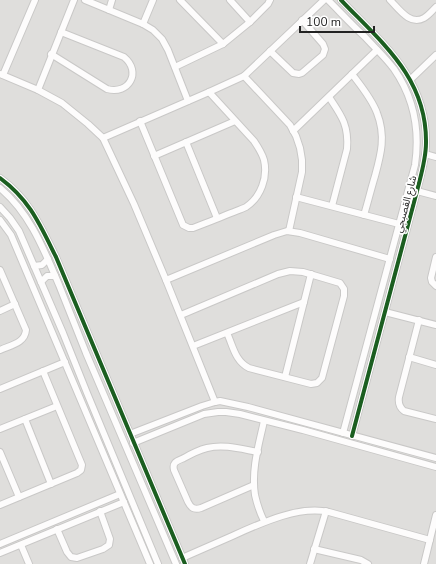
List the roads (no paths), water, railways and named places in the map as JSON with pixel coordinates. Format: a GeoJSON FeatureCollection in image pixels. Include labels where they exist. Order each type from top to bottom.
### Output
{"type":"FeatureCollection","features":[{"type":"Feature","properties":{"kind":"street"},"geometry":{"type":"LineString","coordinates":[[35,0],[2,75],[38,90],[62,103],[103,138],[134,204],[181,314],[216,402]]}},
{"type":"Feature","properties":{"kind":"street"},"geometry":{"type":"LineString","coordinates":[[38,90],[51,54],[74,0]]}},
{"type":"Feature","properties":{"kind":"street"},"geometry":{"type":"LineString","coordinates":[[85,0],[153,30],[162,39],[168,50],[188,101]]}},
{"type":"Feature","properties":{"kind":"street"},"geometry":{"type":"LineString","coordinates":[[108,10],[112,0]]}},
{"type":"Feature","properties":{"kind":"street"},"geometry":{"type":"LineString","coordinates":[[142,24],[153,0]]}},
{"type":"Feature","properties":{"kind":"street"},"geometry":{"type":"LineString","coordinates":[[180,0],[223,44]]}},
{"type":"Feature","properties":{"kind":"street"},"geometry":{"type":"LineString","coordinates":[[230,0],[250,22]]}},
{"type":"Feature","properties":{"kind":"street"},"geometry":{"type":"LineString","coordinates":[[175,67],[223,44],[250,22],[268,4],[270,0]]}},
{"type":"Feature","properties":{"kind":"street"},"geometry":{"type":"LineString","coordinates":[[103,138],[244,76],[324,0]]}},
{"type":"Feature","properties":{"kind":"street","name":"شارع القصبجي"},"geometry":{"type":"LineString","coordinates":[[328,0],[393,68],[410,98],[416,120],[417,137],[417,154],[415,165],[343,433]]}},
{"type":"Feature","properties":{"kind":"street","name":"شارع القصبجي"},"geometry":{"type":"LineString","coordinates":[[341,0],[400,63],[411,79],[418,95],[424,119],[426,143],[417,191],[352,436]]}},
{"type":"Feature","properties":{"kind":"street"},"geometry":{"type":"LineString","coordinates":[[391,0],[407,17],[416,20],[426,17],[436,7]]}},
{"type":"Feature","properties":{"kind":"street"},"geometry":{"type":"LineString","coordinates":[[270,51],[293,74],[302,73],[323,55],[323,44],[302,20]]}},
{"type":"Feature","properties":{"kind":"street"},"geometry":{"type":"LineString","coordinates":[[51,54],[107,90],[119,90],[125,87],[132,77],[131,64],[124,57],[61,32]]}},
{"type":"Feature","properties":{"kind":"street"},"geometry":{"type":"LineString","coordinates":[[293,131],[377,50]]}},
{"type":"Feature","properties":{"kind":"street"},"geometry":{"type":"LineString","coordinates":[[411,79],[436,55]]}},
{"type":"Feature","properties":{"kind":"street"},"geometry":{"type":"LineString","coordinates":[[352,74],[371,101],[381,124],[382,137],[380,156],[364,215]]}},
{"type":"Feature","properties":{"kind":"street"},"geometry":{"type":"LineString","coordinates":[[244,76],[290,125],[300,148],[302,172],[289,231]]}},
{"type":"Feature","properties":{"kind":"street"},"geometry":{"type":"LineString","coordinates":[[140,121],[183,225],[193,228],[246,207],[260,191],[264,181],[264,160],[260,149],[254,141],[209,92]]}},
{"type":"Feature","properties":{"kind":"street"},"geometry":{"type":"LineString","coordinates":[[329,97],[343,118],[346,126],[348,143],[332,206]]}},
{"type":"Feature","properties":{"kind":"street"},"geometry":{"type":"LineString","coordinates":[[154,156],[235,121]]}},
{"type":"Feature","properties":{"kind":"street"},"geometry":{"type":"LineString","coordinates":[[186,142],[217,218]]}},
{"type":"Feature","properties":{"kind":"street"},"geometry":{"type":"LineString","coordinates":[[425,154],[436,157]]}},
{"type":"Feature","properties":{"kind":"street"},"geometry":{"type":"LineString","coordinates":[[0,178],[26,202],[35,215],[63,273],[133,443],[184,561],[264,521],[301,511],[326,511],[430,540]]}},
{"type":"Feature","properties":{"kind":"street"},"geometry":{"type":"LineString","coordinates":[[0,188],[20,209],[37,236],[48,259],[176,564]]}},
{"type":"Feature","properties":{"kind":"street"},"geometry":{"type":"LineString","coordinates":[[417,191],[436,196]]}},
{"type":"Feature","properties":{"kind":"street"},"geometry":{"type":"LineString","coordinates":[[296,197],[399,224]]}},
{"type":"Feature","properties":{"kind":"street"},"geometry":{"type":"LineString","coordinates":[[0,207],[19,231],[63,333],[158,564]]}},
{"type":"Feature","properties":{"kind":"street"},"geometry":{"type":"LineString","coordinates":[[28,221],[35,215]]}},
{"type":"Feature","properties":{"kind":"street"},"geometry":{"type":"LineString","coordinates":[[0,220],[11,235],[150,564]]}},
{"type":"Feature","properties":{"kind":"street"},"geometry":{"type":"LineString","coordinates":[[166,280],[280,232],[289,231],[390,259]]}},
{"type":"Feature","properties":{"kind":"street"},"geometry":{"type":"LineString","coordinates":[[436,257],[431,278],[432,282],[436,286]]}},
{"type":"Feature","properties":{"kind":"street"},"geometry":{"type":"LineString","coordinates":[[34,266],[42,265],[48,259]]}},
{"type":"Feature","properties":{"kind":"street"},"geometry":{"type":"LineString","coordinates":[[0,270],[26,330],[24,338],[0,350]]}},
{"type":"Feature","properties":{"kind":"street"},"geometry":{"type":"LineString","coordinates":[[181,314],[278,274],[290,271],[303,272],[340,283],[344,289],[342,303],[322,378],[317,383],[310,384],[244,366],[237,358],[227,332]]}},
{"type":"Feature","properties":{"kind":"street"},"geometry":{"type":"LineString","coordinates":[[285,377],[311,274]]}},
{"type":"Feature","properties":{"kind":"street"},"geometry":{"type":"LineString","coordinates":[[41,282],[43,278],[47,276],[55,276]]}},
{"type":"Feature","properties":{"kind":"street"},"geometry":{"type":"LineString","coordinates":[[382,289],[391,291]]}},
{"type":"Feature","properties":{"kind":"street"},"geometry":{"type":"LineString","coordinates":[[193,346],[304,302]]}},
{"type":"Feature","properties":{"kind":"street"},"geometry":{"type":"LineString","coordinates":[[0,310],[15,304]]}},
{"type":"Feature","properties":{"kind":"street"},"geometry":{"type":"LineString","coordinates":[[385,312],[436,325]]}},
{"type":"Feature","properties":{"kind":"street"},"geometry":{"type":"LineString","coordinates":[[419,320],[398,400],[401,409],[407,412],[436,419]]}},
{"type":"Feature","properties":{"kind":"street"},"geometry":{"type":"LineString","coordinates":[[54,337],[63,333]]}},
{"type":"Feature","properties":{"kind":"street"},"geometry":{"type":"LineString","coordinates":[[85,350],[93,346]]}},
{"type":"Feature","properties":{"kind":"street"},"geometry":{"type":"LineString","coordinates":[[409,357],[436,365]]}},
{"type":"Feature","properties":{"kind":"street"},"geometry":{"type":"LineString","coordinates":[[0,389],[65,362]]}},
{"type":"Feature","properties":{"kind":"street"},"geometry":{"type":"LineString","coordinates":[[0,505],[78,473],[82,467],[43,372]]}},
{"type":"Feature","properties":{"kind":"street"},"geometry":{"type":"LineString","coordinates":[[79,397],[87,394]]}},
{"type":"Feature","properties":{"kind":"street"},"geometry":{"type":"LineString","coordinates":[[130,434],[202,406],[220,401],[248,407],[436,458]]}},
{"type":"Feature","properties":{"kind":"street"},"geometry":{"type":"LineString","coordinates":[[0,429],[57,406]]}},
{"type":"Feature","properties":{"kind":"street"},"geometry":{"type":"LineString","coordinates":[[133,443],[204,414],[226,412],[303,430],[436,467]]}},
{"type":"Feature","properties":{"kind":"street"},"geometry":{"type":"LineString","coordinates":[[348,418],[356,419]]}},
{"type":"Feature","properties":{"kind":"street"},"geometry":{"type":"LineString","coordinates":[[24,419],[51,484]]}},
{"type":"Feature","properties":{"kind":"street"},"geometry":{"type":"LineString","coordinates":[[264,420],[254,486],[257,504],[264,521]]}},
{"type":"Feature","properties":{"kind":"street"},"geometry":{"type":"LineString","coordinates":[[301,421],[303,430]]}},
{"type":"Feature","properties":{"kind":"street"},"geometry":{"type":"LineString","coordinates":[[144,428],[147,437]]}},
{"type":"Feature","properties":{"kind":"street"},"geometry":{"type":"LineString","coordinates":[[254,486],[197,509],[190,506],[173,468],[176,461],[200,450],[218,446],[258,452]]}},
{"type":"Feature","properties":{"kind":"street"},"geometry":{"type":"LineString","coordinates":[[0,452],[19,497]]}},
{"type":"Feature","properties":{"kind":"street"},"geometry":{"type":"LineString","coordinates":[[143,487],[150,483]]}},
{"type":"Feature","properties":{"kind":"street"},"geometry":{"type":"LineString","coordinates":[[0,544],[120,494]]}},
{"type":"Feature","properties":{"kind":"street"},"geometry":{"type":"LineString","coordinates":[[108,499],[111,507]]}},
{"type":"Feature","properties":{"kind":"street"},"geometry":{"type":"LineString","coordinates":[[0,553],[124,502]]}},
{"type":"Feature","properties":{"kind":"street"},"geometry":{"type":"LineString","coordinates":[[57,529],[67,552],[71,557],[78,558],[103,549],[109,545],[110,539],[100,511]]}},
{"type":"Feature","properties":{"kind":"street"},"geometry":{"type":"LineString","coordinates":[[310,564],[326,511]]}},
{"type":"Feature","properties":{"kind":"street"},"geometry":{"type":"LineString","coordinates":[[424,564],[436,515]]}},
{"type":"Feature","properties":{"kind":"street"},"geometry":{"type":"LineString","coordinates":[[131,519],[138,516]]}},
{"type":"Feature","properties":{"kind":"street"},"geometry":{"type":"LineString","coordinates":[[21,544],[29,564]]}},
{"type":"Feature","properties":{"kind":"street"},"geometry":{"type":"LineString","coordinates":[[314,549],[349,561],[361,560],[368,564]]}}]}
